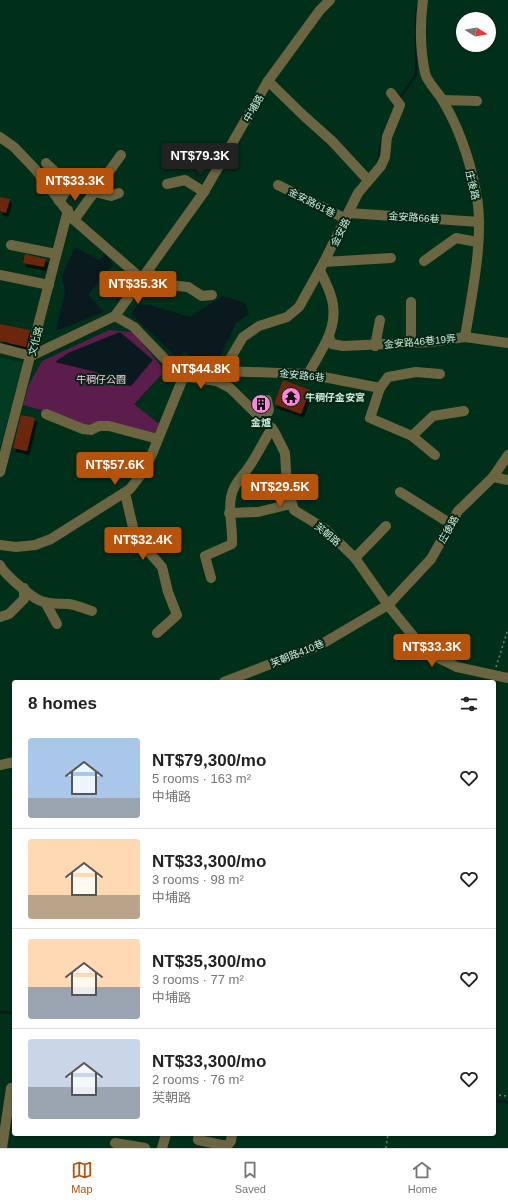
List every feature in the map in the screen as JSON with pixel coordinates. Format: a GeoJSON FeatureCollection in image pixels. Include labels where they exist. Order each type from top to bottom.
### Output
{"type":"FeatureCollection","features":[{"type":"Feature","properties":{"kind":"street","name":"中埔路"},"geometry":{"type":"LineString","coordinates":[[115,316],[149,271],[204,192],[268,80],[320,10],[330,0]]}},
{"type":"Feature","properties":{"kind":"street","name":"庄後路"},"geometry":{"type":"LineString","coordinates":[[423,0],[420,23],[425,74],[443,100],[461,139],[476,192],[479,222],[474,280],[465,337]]}},
{"type":"Feature","properties":{"kind":"street"},"geometry":{"type":"LineString","coordinates":[[268,80],[304,116],[332,140],[368,180]]}},
{"type":"Feature","properties":{"kind":"street","name":"金安路"},"geometry":{"type":"LineString","coordinates":[[217,381],[243,337],[259,326],[287,317],[299,307],[322,266],[358,193],[381,166],[385,157],[387,137],[400,105],[392,93]]}},
{"type":"Feature","properties":{"kind":"street"},"geometry":{"type":"LineString","coordinates":[[443,100],[477,100]]}},
{"type":"Feature","properties":{"kind":"street"},"geometry":{"type":"LineString","coordinates":[[0,137],[14,147],[35,169],[59,202],[68,210],[74,220],[142,280]]}},
{"type":"Feature","properties":{"kind":"street"},"geometry":{"type":"LineString","coordinates":[[74,220],[96,192],[121,155]]}},
{"type":"Feature","properties":{"kind":"street"},"geometry":{"type":"LineString","coordinates":[[46,164],[70,186]]}},
{"type":"Feature","properties":{"kind":"street"},"geometry":{"type":"LineString","coordinates":[[59,202],[79,174]]}},
{"type":"Feature","properties":{"kind":"street"},"geometry":{"type":"LineString","coordinates":[[167,184],[185,180],[204,192]]}},
{"type":"Feature","properties":{"kind":"street","name":"金安路61巷"},"geometry":{"type":"LineString","coordinates":[[278,185],[347,216]]}},
{"type":"Feature","properties":{"kind":"street"},"geometry":{"type":"LineString","coordinates":[[96,192],[111,196],[119,193]]}},
{"type":"Feature","properties":{"kind":"street","name":"文化路"},"geometry":{"type":"LineString","coordinates":[[0,472],[68,210]]}},
{"type":"Feature","properties":{"kind":"street","name":"金安路66巷"},"geometry":{"type":"LineString","coordinates":[[347,216],[479,222]]}},
{"type":"Feature","properties":{"kind":"street"},"geometry":{"type":"LineString","coordinates":[[424,261],[456,238],[477,242]]}},
{"type":"Feature","properties":{"kind":"street"},"geometry":{"type":"LineString","coordinates":[[11,245],[56,254]]}},
{"type":"Feature","properties":{"kind":"street"},"geometry":{"type":"LineString","coordinates":[[308,374],[329,337],[334,320],[333,303],[322,266],[391,258]]}},
{"type":"Feature","properties":{"kind":"street"},"geometry":{"type":"LineString","coordinates":[[149,271],[159,284],[188,287],[202,296],[212,295]]}},
{"type":"Feature","properties":{"kind":"street"},"geometry":{"type":"LineString","coordinates":[[0,275],[49,285]]}},
{"type":"Feature","properties":{"kind":"street"},"geometry":{"type":"LineString","coordinates":[[410,302],[411,343]]}},
{"type":"Feature","properties":{"kind":"street"},"geometry":{"type":"LineString","coordinates":[[0,348],[31,356],[115,316],[134,327],[183,378]]}},
{"type":"Feature","properties":{"kind":"street","name":"金安路46巷19弄"},"geometry":{"type":"LineString","coordinates":[[375,346],[380,320]]}},
{"type":"Feature","properties":{"kind":"street","name":"金安路46巷19弄"},"geometry":{"type":"LineString","coordinates":[[329,337],[332,344],[343,346],[375,346],[465,337]]}},
{"type":"Feature","properties":{"kind":"street"},"geometry":{"type":"LineString","coordinates":[[465,337],[508,343]]}},
{"type":"Feature","properties":{"kind":"street","name":"金安路6巷"},"geometry":{"type":"LineString","coordinates":[[223,371],[308,374],[380,388]]}},
{"type":"Feature","properties":{"kind":"street"},"geometry":{"type":"LineString","coordinates":[[435,455],[412,436],[370,418],[380,388],[388,377],[416,372],[440,374]]}},
{"type":"Feature","properties":{"kind":"street"},"geometry":{"type":"LineString","coordinates":[[183,378],[188,377],[217,381],[230,388],[272,428],[285,453],[287,488],[291,504],[258,512],[229,513]]}},
{"type":"Feature","properties":{"kind":"street"},"geometry":{"type":"LineString","coordinates":[[0,545],[16,547],[35,545],[51,539],[130,489],[143,472],[183,378]]}},
{"type":"Feature","properties":{"kind":"street"},"geometry":{"type":"LineString","coordinates":[[263,421],[269,410],[267,400]]}},
{"type":"Feature","properties":{"kind":"street"},"geometry":{"type":"LineString","coordinates":[[412,436],[434,416],[464,411]]}},
{"type":"Feature","properties":{"kind":"street"},"geometry":{"type":"LineString","coordinates":[[46,414],[83,429],[92,430],[99,426],[109,426],[158,439]]}},
{"type":"Feature","properties":{"kind":"street"},"geometry":{"type":"LineString","coordinates":[[211,578],[205,556],[232,544],[233,530],[229,513],[231,497],[236,482],[246,471],[272,428]]}},
{"type":"Feature","properties":{"kind":"street","name":"庄後路"},"geometry":{"type":"LineString","coordinates":[[388,605],[431,559],[451,524],[467,501],[493,477],[508,455]]}},
{"type":"Feature","properties":{"kind":"street"},"geometry":{"type":"LineString","coordinates":[[493,477],[508,480]]}},
{"type":"Feature","properties":{"kind":"street"},"geometry":{"type":"LineString","coordinates":[[400,492],[451,524]]}},
{"type":"Feature","properties":{"kind":"street"},"geometry":{"type":"LineString","coordinates":[[125,493],[135,536],[162,567],[168,592],[177,615],[157,632]]}},
{"type":"Feature","properties":{"kind":"street","name":"芙朝路"},"geometry":{"type":"LineString","coordinates":[[291,504],[294,510],[325,529],[354,558],[388,605],[426,652],[457,667],[508,678]]}},
{"type":"Feature","properties":{"kind":"street"},"geometry":{"type":"LineString","coordinates":[[354,558],[386,526]]}},
{"type":"Feature","properties":{"kind":"street"},"geometry":{"type":"LineString","coordinates":[[0,565],[1,568],[40,601],[55,605],[68,604],[92,611]]}},
{"type":"Feature","properties":{"kind":"street"},"geometry":{"type":"LineString","coordinates":[[0,618],[9,614],[24,599],[24,588]]}},
{"type":"Feature","properties":{"kind":"street"},"geometry":{"type":"LineString","coordinates":[[44,602],[57,624]]}},
{"type":"Feature","properties":{"kind":"street","name":"芙朝路410巷"},"geometry":{"type":"LineString","coordinates":[[229,680],[320,645],[388,605]]}},
{"type":"Feature","properties":{"kind":"street"},"geometry":{"type":"LineString","coordinates":[[0,765],[12,762]]}},
{"type":"Feature","properties":{"kind":"street"},"geometry":{"type":"LineString","coordinates":[[0,1088],[12,1088],[2,1148]]}},
{"type":"Feature","properties":{"kind":"street"},"geometry":{"type":"LineString","coordinates":[[162,1148],[165,1136]]}},
{"type":"Feature","properties":{"kind":"street"},"geometry":{"type":"LineString","coordinates":[[197,1141],[226,1147],[231,1141],[232,1136]]}},
{"type":"Feature","properties":{"kind":"street"},"geometry":{"type":"LineString","coordinates":[[116,1142],[145,1148]]}},
{"type":"Feature","properties":{"kind":"path"},"geometry":{"type":"LineString","coordinates":[[494,675],[508,629]]}},
{"type":"Feature","properties":{"kind":"path"},"geometry":{"type":"LineString","coordinates":[[496,1095],[508,1096]]}},
{"type":"Feature","properties":{"kind":"path"},"geometry":{"type":"LineString","coordinates":[[386,1148],[388,1136]]}},
{"type":"Feature","properties":{"kind":"shaded area"},"geometry":{"type":"Polygon","coordinates":[[[75,247],[99,260],[106,255],[113,264],[88,295],[104,312],[56,331],[65,291],[62,276],[75,247]]]}},
{"type":"Feature","properties":{"kind":"shaded area"},"geometry":{"type":"Polygon","coordinates":[[[223,296],[245,303],[249,314],[236,323],[215,367],[192,364],[194,359],[184,351],[180,360],[131,314],[138,305],[149,305],[190,317],[223,296]]]}},
{"type":"Feature","properties":{"kind":"shaded area"},"geometry":{"type":"Polygon","coordinates":[[[120,332],[153,360],[131,386],[114,383],[96,372],[55,362],[68,353],[120,332]]]}},
{"type":"Feature","properties":{"kind":"shaded area"},"geometry":{"type":"Polygon","coordinates":[[[0,357],[24,363],[0,447],[0,357]]]}},
{"type":"Feature","properties":{"kind":"green space","name":"牛稠仔公園"},"geometry":{"type":"Polygon","coordinates":[[[109,330],[133,332],[161,366],[162,374],[134,404],[159,424],[154,434],[103,422],[86,425],[67,417],[23,405],[29,384],[42,361],[109,330]]]}},
{"type":"Feature","properties":{"kind":"building"},"geometry":{"type":"Polygon","coordinates":[[[0,197],[10,199],[6,213],[0,211],[0,197]]]}},
{"type":"Feature","properties":{"kind":"building"},"geometry":{"type":"Polygon","coordinates":[[[25,254],[46,259],[44,267],[23,263],[25,254]]]}},
{"type":"Feature","properties":{"kind":"building"},"geometry":{"type":"Polygon","coordinates":[[[0,324],[30,330],[26,347],[0,341],[0,324]]]}},
{"type":"Feature","properties":{"kind":"building","name":"牛稠仔金安宮"},"geometry":{"type":"Polygon","coordinates":[[[283,380],[310,390],[301,414],[274,404],[283,380]]]}},
{"type":"Feature","properties":{"kind":"building"},"geometry":{"type":"Polygon","coordinates":[[[21,415],[35,418],[27,451],[13,448],[21,415]]]}},
{"type":"Feature","properties":{"kind":"waterway"},"geometry":{"type":"LineString","coordinates":[[399,99],[416,75],[417,7]]}},
{"type":"Feature","properties":{"kind":"waterway"},"geometry":{"type":"LineString","coordinates":[[378,161],[381,144]]}},
{"type":"Feature","properties":{"kind":"waterway"},"geometry":{"type":"LineString","coordinates":[[0,1012],[12,1013]]}},
{"type":"Feature","properties":{"kind":"waterway"},"geometry":{"type":"LineString","coordinates":[[496,1101],[508,1102]]}},
{"type":"Feature","properties":{"kind":"place","name":"牛稠仔金安宮"},"geometry":{"type":"Point","coordinates":[291,397]}},
{"type":"Feature","properties":{"kind":"place","name":"金爐"},"geometry":{"type":"Point","coordinates":[261,404]}}]}
